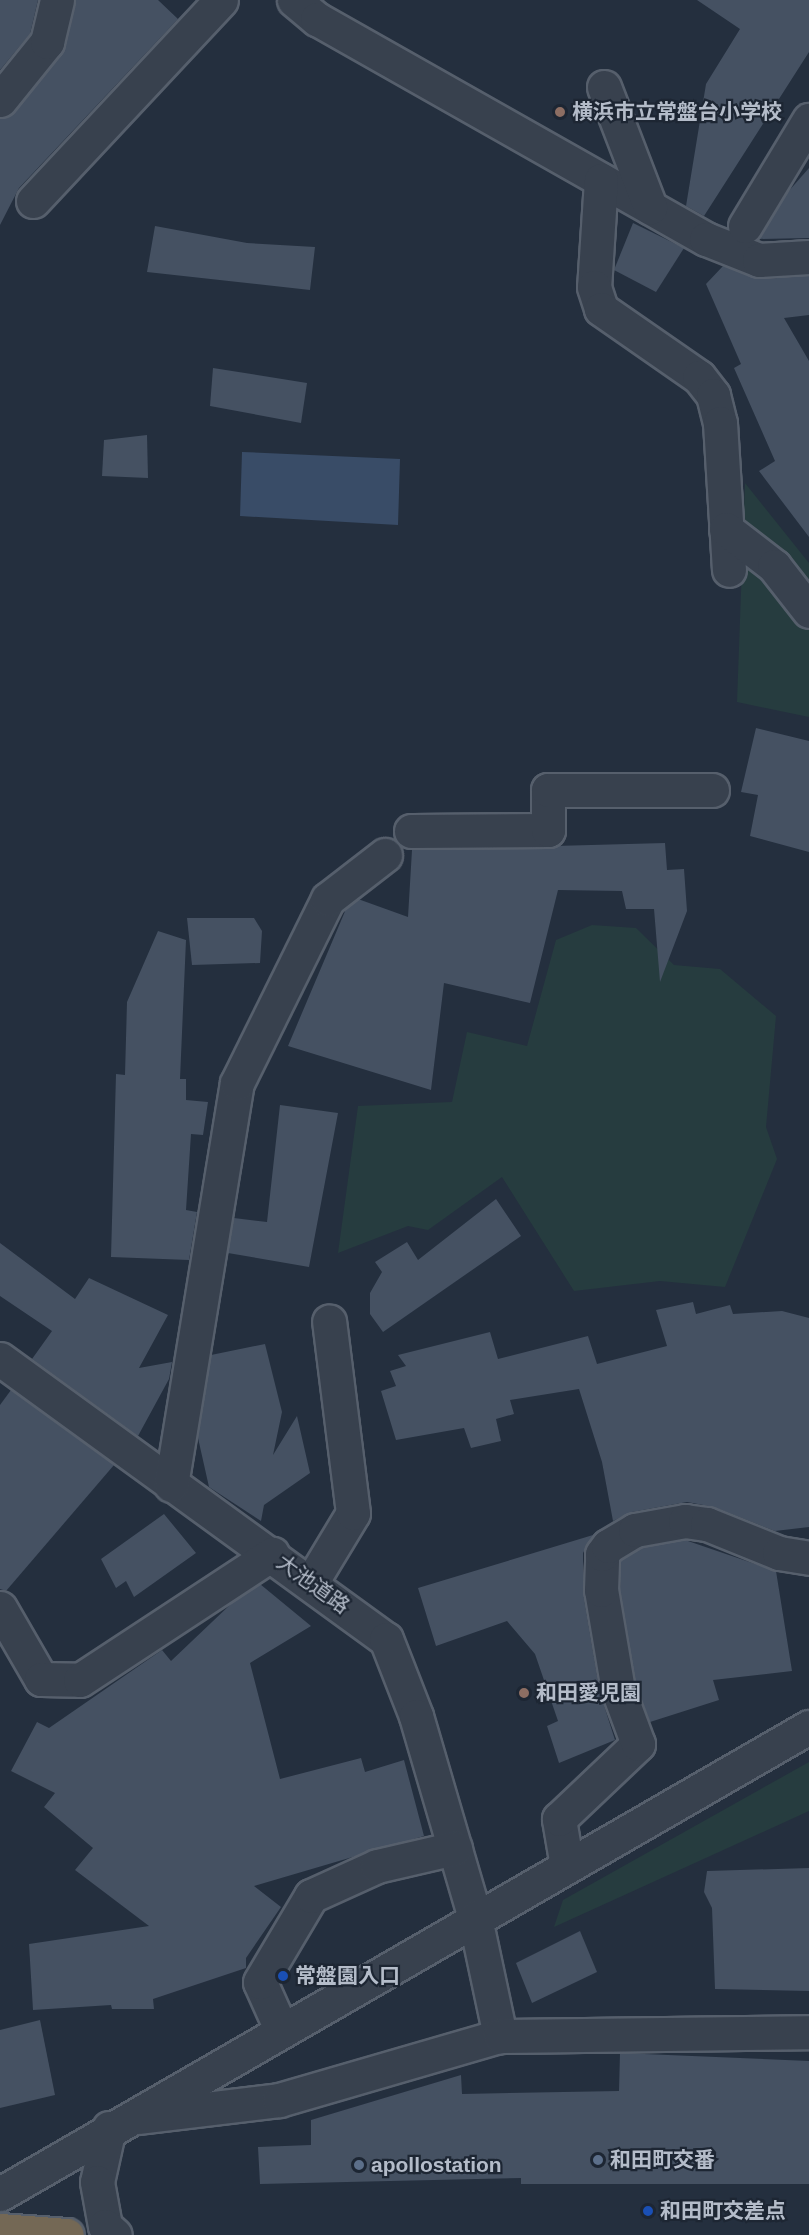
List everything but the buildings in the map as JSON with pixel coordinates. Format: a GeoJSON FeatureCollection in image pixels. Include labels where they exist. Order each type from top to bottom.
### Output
{"type":"FeatureCollection","features":[{"type":"Feature","properties":{"kind":"highway"},"geometry":{"type":"LineString","coordinates":[[0,2230],[67,2235]]}},
{"type":"Feature","properties":{"kind":"street"},"geometry":{"type":"LineString","coordinates":[[0,100],[47,42],[57,0]]}},
{"type":"Feature","properties":{"kind":"street"},"geometry":{"type":"LineString","coordinates":[[33,201],[221,0]]}},
{"type":"Feature","properties":{"kind":"street"},"geometry":{"type":"LineString","coordinates":[[294,0],[317,19],[650,207],[738,238],[759,260],[809,257]]}},
{"type":"Feature","properties":{"kind":"street"},"geometry":{"type":"LineString","coordinates":[[604,87],[650,207]]}},
{"type":"Feature","properties":{"kind":"street"},"geometry":{"type":"LineString","coordinates":[[738,238],[809,120]]}},
{"type":"Feature","properties":{"kind":"street"},"geometry":{"type":"LineString","coordinates":[[601,180],[594,287],[601,309],[699,377],[713,395],[720,423],[729,570]]}},
{"type":"Feature","properties":{"kind":"street"},"geometry":{"type":"LineString","coordinates":[[726,528],[774,566],[809,611]]}},
{"type":"Feature","properties":{"kind":"street"},"geometry":{"type":"LineString","coordinates":[[411,831],[548,830],[548,790],[712,790]]}},
{"type":"Feature","properties":{"kind":"street"},"geometry":{"type":"LineString","coordinates":[[171,1485],[237,1083],[328,899],[385,855]]}},
{"type":"Feature","properties":{"kind":"street"},"geometry":{"type":"LineString","coordinates":[[312,1581],[353,1513],[329,1321]]}},
{"type":"Feature","properties":{"kind":"street","name":"大池道路"},"geometry":{"type":"LineString","coordinates":[[0,1359],[171,1485],[312,1581],[386,1640],[416,1716],[475,1918],[500,2036]]}},
{"type":"Feature","properties":{"kind":"street"},"geometry":{"type":"LineString","coordinates":[[567,1866],[559,1819],[638,1744],[618,1690],[601,1590],[602,1554],[608,1546],[635,1530],[685,1521],[707,1524],[779,1553],[809,1558]]}},
{"type":"Feature","properties":{"kind":"street"},"geometry":{"type":"LineString","coordinates":[[0,1608],[41,1679],[80,1680],[272,1554]]}},
{"type":"Feature","properties":{"kind":"street"},"geometry":{"type":"LineString","coordinates":[[0,2194],[117,2123],[809,1728]]}},
{"type":"Feature","properties":{"kind":"street"},"geometry":{"type":"LineString","coordinates":[[281,2029],[260,1982],[311,1896],[377,1866],[454,1848]]}},
{"type":"Feature","properties":{"kind":"street"},"geometry":{"type":"LineString","coordinates":[[117,2123],[279,2100],[500,2036],[809,2032]]}},
{"type":"Feature","properties":{"kind":"street"},"geometry":{"type":"LineString","coordinates":[[115,2235],[102,2216],[97,2182],[117,2123]]}},
{"type":"Feature","properties":{"kind":"green space"},"geometry":{"type":"Polygon","coordinates":[[[745,483],[809,563],[809,717],[737,702],[745,483]]]}},
{"type":"Feature","properties":{"kind":"green space"},"geometry":{"type":"Polygon","coordinates":[[[592,925],[636,928],[674,965],[720,969],[776,1016],[766,1127],[777,1159],[725,1287],[660,1281],[574,1291],[502,1177],[428,1230],[408,1226],[338,1253],[358,1106],[452,1102],[467,1032],[527,1046],[556,940],[592,925]]]}},
{"type":"Feature","properties":{"kind":"green space"},"geometry":{"type":"Polygon","coordinates":[[[809,1762],[809,1811],[554,1927],[563,1900],[809,1762]]]}},
{"type":"Feature","properties":{"kind":"water"},"geometry":{"type":"Polygon","coordinates":[[[242,452],[400,459],[398,525],[240,516],[242,452]]]}},
{"type":"Feature","properties":{"kind":"place","name":"横浜市立常盤台小学校"},"geometry":{"type":"Point","coordinates":[560,112]}},
{"type":"Feature","properties":{"kind":"place","name":"和田愛児園"},"geometry":{"type":"Point","coordinates":[524,1693]}},
{"type":"Feature","properties":{"kind":"place","name":"常盤園入口"},"geometry":{"type":"Point","coordinates":[283,1976]}},
{"type":"Feature","properties":{"kind":"place","name":"和田町交番"},"geometry":{"type":"Point","coordinates":[598,2160]}},
{"type":"Feature","properties":{"kind":"place","name":"apollostation"},"geometry":{"type":"Point","coordinates":[359,2165]}},
{"type":"Feature","properties":{"kind":"place","name":"和田町交差点"},"geometry":{"type":"Point","coordinates":[648,2211]}}]}
